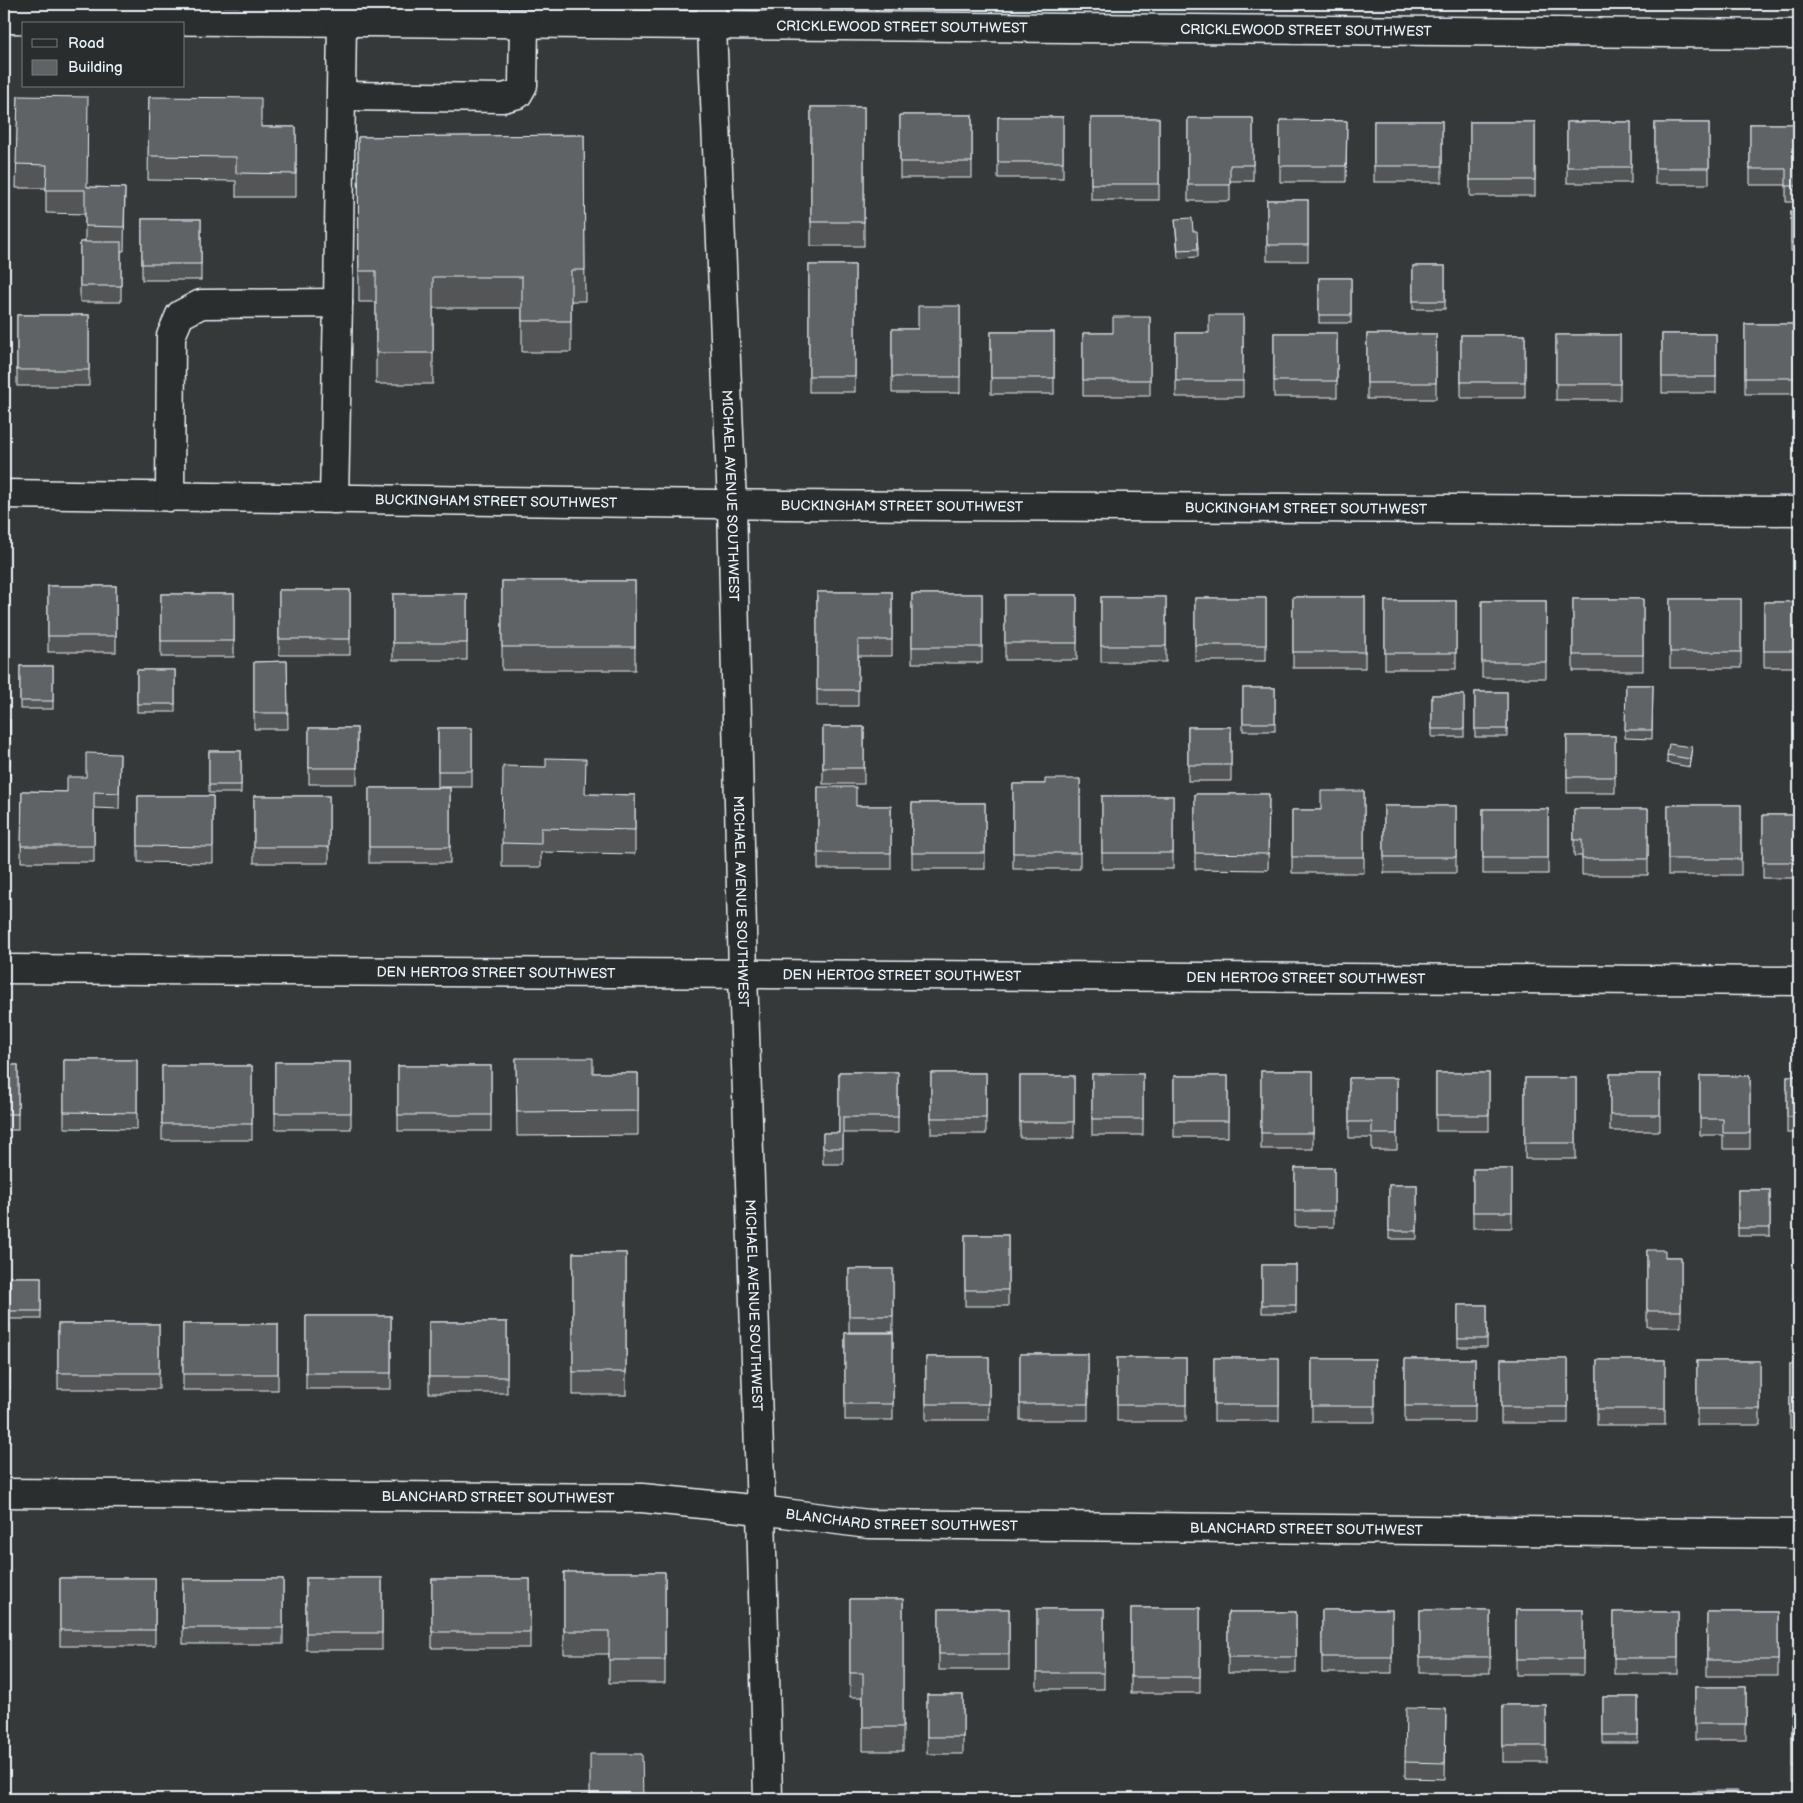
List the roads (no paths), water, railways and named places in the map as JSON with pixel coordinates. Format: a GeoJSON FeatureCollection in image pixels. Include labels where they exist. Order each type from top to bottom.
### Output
{"type":"FeatureCollection","features":[{"type":"Feature","properties":{"kind":"street","name":"CRICKLEWOOD STREET SOUTHWEST"},"geometry":{"type":"LineString","coordinates":[[4,19],[524,24],[712,14],[1799,34]]}},
{"type":"Feature","properties":{"kind":"street","name":"MICHAEL AVENUE SOUTHWEST"},"geometry":{"type":"LineString","coordinates":[[712,14],[732,504],[743,974],[761,1510],[768,1799]]}},
{"type":"Feature","properties":{"kind":"street"},"geometry":{"type":"LineString","coordinates":[[334,499],[342,22]]}},
{"type":"Feature","properties":{"kind":"street"},"geometry":{"type":"LineString","coordinates":[[342,96],[504,98],[518,94],[523,86],[524,24]]}},
{"type":"Feature","properties":{"kind":"street"},"geometry":{"type":"LineString","coordinates":[[170,497],[171,336],[180,315],[201,304],[338,303]]}},
{"type":"Feature","properties":{"kind":"street","name":"BUCKINGHAM STREET SOUTHWEST"},"geometry":{"type":"LineString","coordinates":[[4,494],[732,504],[1799,511]]}},
{"type":"Feature","properties":{"kind":"street","name":"DEN HERTOG STREET SOUTHWEST"},"geometry":{"type":"LineString","coordinates":[[4,969],[1799,982]]}},
{"type":"Feature","properties":{"kind":"street","name":"BLANCHARD STREET SOUTHWEST"},"geometry":{"type":"LineString","coordinates":[[4,1493],[642,1498],[761,1510],[868,1524],[1799,1534]]}}]}
